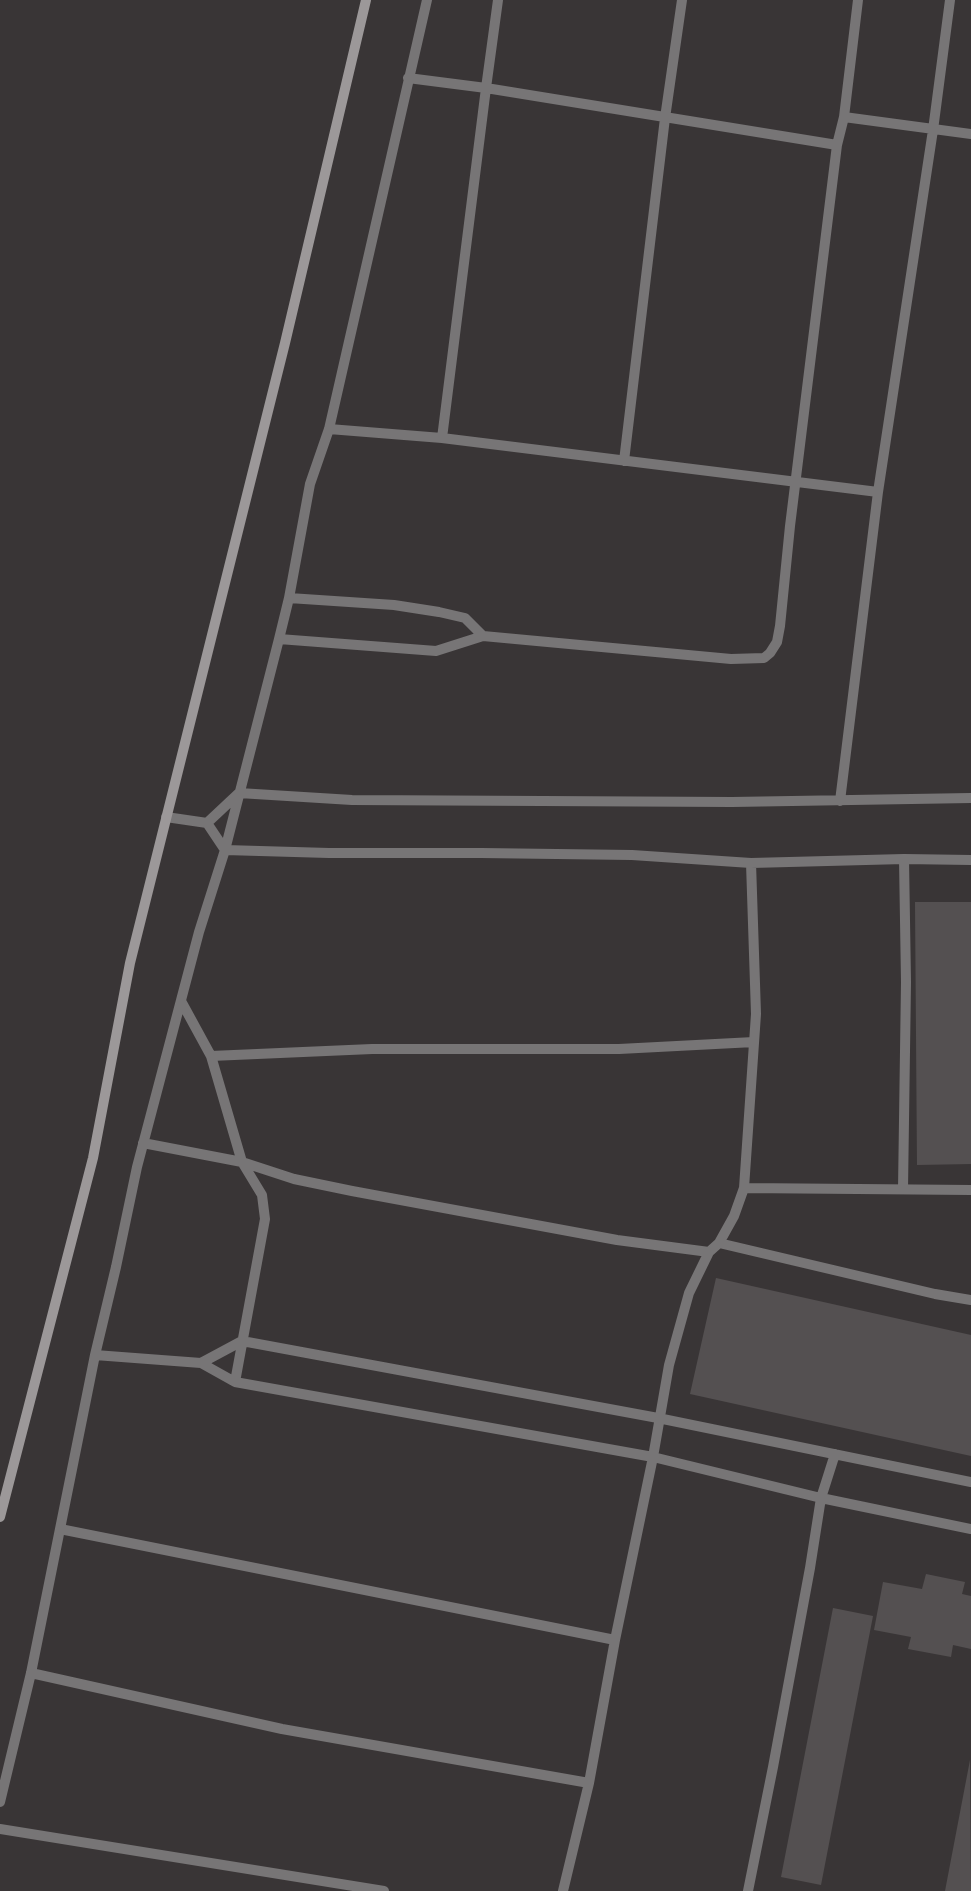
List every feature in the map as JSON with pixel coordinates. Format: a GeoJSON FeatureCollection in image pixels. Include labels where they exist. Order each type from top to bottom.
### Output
{"type":"FeatureCollection","features":[{"type":"Feature","properties":{"kind":"main road"},"geometry":{"type":"LineString","coordinates":[[0,1518],[93,1158],[130,964],[285,343],[366,0]]}},
{"type":"Feature","properties":{"kind":"street"},"geometry":{"type":"LineString","coordinates":[[0,1802],[31,1673],[95,1354],[143,1143],[199,932],[225,850],[280,639],[310,484],[329,428],[427,0]]}},
{"type":"Feature","properties":{"kind":"street"},"geometry":{"type":"LineString","coordinates":[[442,438],[498,0]]}},
{"type":"Feature","properties":{"kind":"street"},"geometry":{"type":"LineString","coordinates":[[624,461],[682,0]]}},
{"type":"Feature","properties":{"kind":"street"},"geometry":{"type":"LineString","coordinates":[[280,639],[436,651],[483,636],[731,659],[764,658],[770,653],[777,642],[780,626],[837,145],[844,117],[858,0]]}},
{"type":"Feature","properties":{"kind":"street"},"geometry":{"type":"LineString","coordinates":[[840,801],[878,492],[933,130],[950,0]]}},
{"type":"Feature","properties":{"kind":"street"},"geometry":{"type":"LineString","coordinates":[[408,78],[486,88],[837,145]]}},
{"type":"Feature","properties":{"kind":"street"},"geometry":{"type":"LineString","coordinates":[[844,117],[971,134]]}},
{"type":"Feature","properties":{"kind":"street"},"geometry":{"type":"LineString","coordinates":[[329,428],[442,438],[878,492]]}},
{"type":"Feature","properties":{"kind":"street"},"geometry":{"type":"LineString","coordinates":[[289,598],[394,605],[439,612],[465,618],[483,636]]}},
{"type":"Feature","properties":{"kind":"street"},"geometry":{"type":"LineString","coordinates":[[207,823],[239,793],[352,800],[840,801],[971,798]]}},
{"type":"Feature","properties":{"kind":"street"},"geometry":{"type":"LineString","coordinates":[[166,817],[207,823],[225,850]]}},
{"type":"Feature","properties":{"kind":"street"},"geometry":{"type":"LineString","coordinates":[[225,850],[329,853],[632,855],[751,863],[904,859],[971,860]]}},
{"type":"Feature","properties":{"kind":"street"},"geometry":{"type":"LineString","coordinates":[[903,1190],[906,982],[904,859]]}},
{"type":"Feature","properties":{"kind":"street"},"geometry":{"type":"LineString","coordinates":[[563,1891],[589,1783],[615,1640],[653,1457],[658,1418],[669,1365],[689,1294],[709,1252],[719,1243],[734,1216],[744,1188],[756,1014],[751,863]]}},
{"type":"Feature","properties":{"kind":"street"},"geometry":{"type":"LineString","coordinates":[[181,1001],[211,1056],[242,1162],[262,1195],[265,1219],[235,1382]]}},
{"type":"Feature","properties":{"kind":"street"},"geometry":{"type":"LineString","coordinates":[[211,1056],[372,1049],[619,1049],[754,1042]]}},
{"type":"Feature","properties":{"kind":"street"},"geometry":{"type":"LineString","coordinates":[[143,1143],[242,1162],[294,1179],[434,1207],[617,1240],[709,1252]]}},
{"type":"Feature","properties":{"kind":"street"},"geometry":{"type":"LineString","coordinates":[[744,1188],[971,1190]]}},
{"type":"Feature","properties":{"kind":"street"},"geometry":{"type":"LineString","coordinates":[[719,1243],[934,1294],[971,1300]]}},
{"type":"Feature","properties":{"kind":"street"},"geometry":{"type":"LineString","coordinates":[[201,1364],[242,1340],[658,1418],[971,1482]]}},
{"type":"Feature","properties":{"kind":"street"},"geometry":{"type":"LineString","coordinates":[[95,1354],[201,1364],[235,1382],[653,1457],[821,1498],[971,1529]]}},
{"type":"Feature","properties":{"kind":"street"},"geometry":{"type":"LineString","coordinates":[[748,1891],[810,1568],[821,1498],[835,1454]]}},
{"type":"Feature","properties":{"kind":"street"},"geometry":{"type":"LineString","coordinates":[[60,1529],[615,1640]]}},
{"type":"Feature","properties":{"kind":"street"},"geometry":{"type":"LineString","coordinates":[[31,1673],[282,1729],[589,1783]]}},
{"type":"Feature","properties":{"kind":"street"},"geometry":{"type":"LineString","coordinates":[[0,1829],[384,1891]]}},
{"type":"Feature","properties":{"kind":"building"},"geometry":{"type":"Polygon","coordinates":[[[915,902],[971,902],[971,1164],[917,1165],[915,902]]]}},
{"type":"Feature","properties":{"kind":"building"},"geometry":{"type":"Polygon","coordinates":[[[716,1278],[971,1335],[971,1456],[690,1394],[716,1278]]]}},
{"type":"Feature","properties":{"kind":"building"},"geometry":{"type":"Polygon","coordinates":[[[926,1574],[965,1582],[962,1594],[971,1596],[971,1649],[953,1645],[951,1657],[908,1649],[911,1637],[874,1630],[883,1582],[922,1589],[926,1574]]]}},
{"type":"Feature","properties":{"kind":"building"},"geometry":{"type":"Polygon","coordinates":[[[833,1608],[873,1616],[821,1885],[781,1877],[833,1608]]]}},
{"type":"Feature","properties":{"kind":"building"},"geometry":{"type":"Polygon","coordinates":[[[970,1760],[971,1891],[945,1891],[970,1760]]]}}]}
